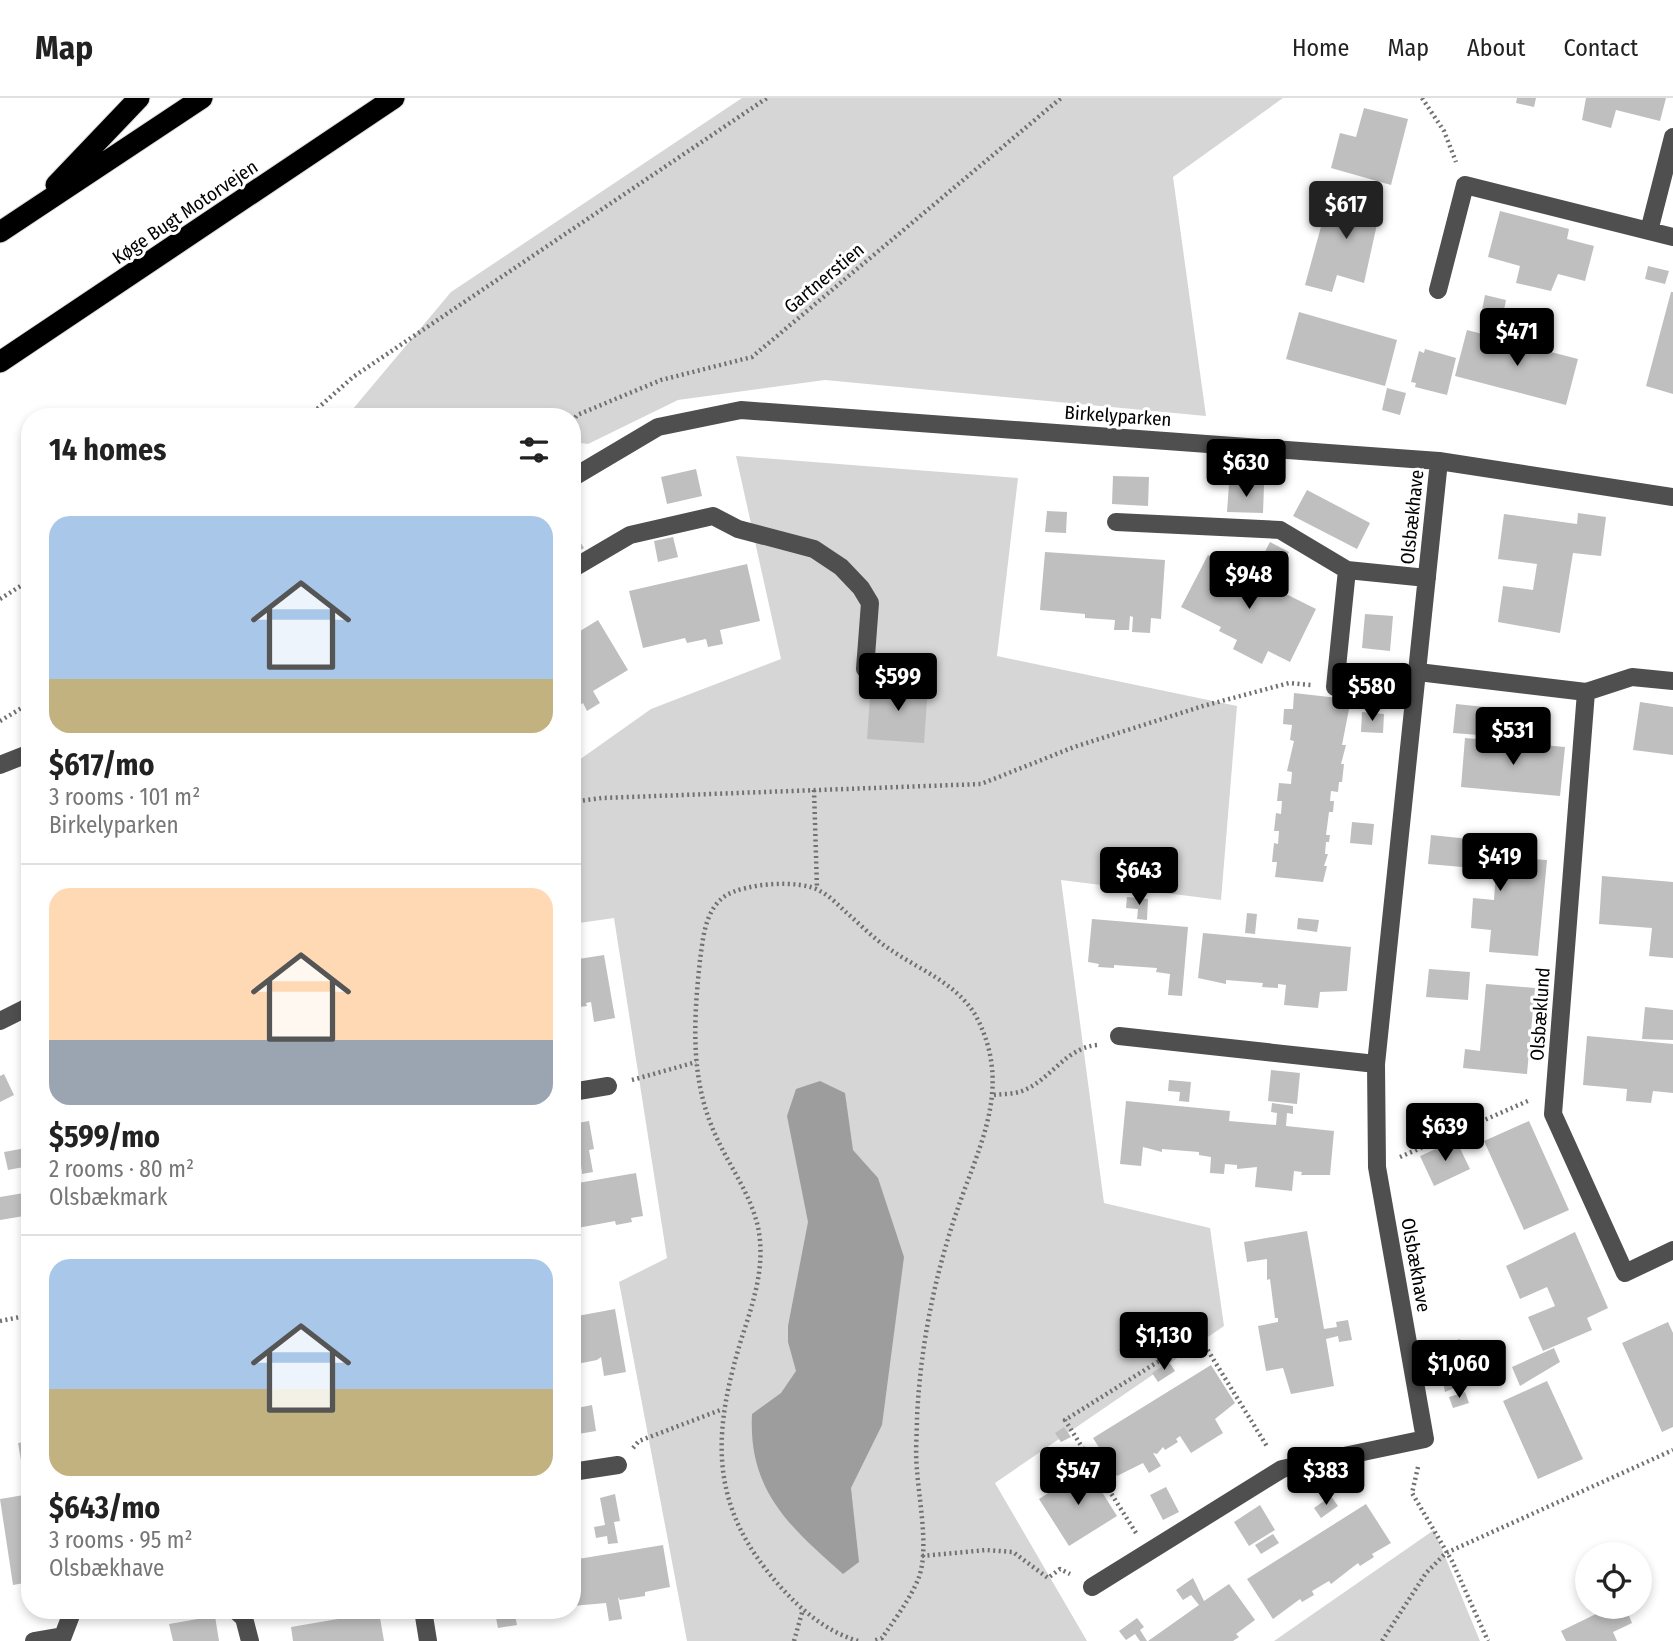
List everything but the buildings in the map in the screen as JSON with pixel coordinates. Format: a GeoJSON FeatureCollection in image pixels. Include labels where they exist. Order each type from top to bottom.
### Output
{"type":"FeatureCollection","features":[{"type":"Feature","properties":{"kind":"highway"},"geometry":{"type":"LineString","coordinates":[[27,215],[139,98]]}},
{"type":"Feature","properties":{"kind":"highway"},"geometry":{"type":"LineString","coordinates":[[0,232],[202,98]]}},
{"type":"Feature","properties":{"kind":"highway","name":"Køge Bugt Motorvejen"},"geometry":{"type":"LineString","coordinates":[[0,362],[394,98]]}},
{"type":"Feature","properties":{"kind":"street"},"geometry":{"type":"LineString","coordinates":[[1649,231],[1673,137]]}},
{"type":"Feature","properties":{"kind":"street"},"geometry":{"type":"LineString","coordinates":[[1438,290],[1465,185],[1673,237]]}},
{"type":"Feature","properties":{"kind":"street","name":"Birkelyparken"},"geometry":{"type":"LineString","coordinates":[[581,473],[658,427],[741,410],[1439,461],[1673,497]]}},
{"type":"Feature","properties":{"kind":"street","name":"Olsbækhave"},"geometry":{"type":"LineString","coordinates":[[1425,1439],[1377,1167],[1376,1064],[1439,461]]}},
{"type":"Feature","properties":{"kind":"street"},"geometry":{"type":"LineString","coordinates":[[581,564],[630,535],[713,516],[738,529],[814,549],[841,567],[861,588],[870,603],[865,669]]}},
{"type":"Feature","properties":{"kind":"street","name":"Olsbækhave"},"geometry":{"type":"LineString","coordinates":[[1116,522],[1280,530],[1347,570],[1427,578]]}},
{"type":"Feature","properties":{"kind":"street"},"geometry":{"type":"LineString","coordinates":[[1335,687],[1347,570]]}},
{"type":"Feature","properties":{"kind":"street"},"geometry":{"type":"LineString","coordinates":[[1418,672],[1586,692],[1632,677],[1673,681]]}},
{"type":"Feature","properties":{"kind":"street","name":"Olsbæklund"},"geometry":{"type":"LineString","coordinates":[[1586,692],[1553,1114],[1625,1273],[1673,1250]]}},
{"type":"Feature","properties":{"kind":"street"},"geometry":{"type":"LineString","coordinates":[[0,765],[21,757]]}},
{"type":"Feature","properties":{"kind":"street"},"geometry":{"type":"LineString","coordinates":[[0,1021],[21,1010]]}},
{"type":"Feature","properties":{"kind":"street"},"geometry":{"type":"LineString","coordinates":[[1119,1037],[1376,1064]]}},
{"type":"Feature","properties":{"kind":"street"},"geometry":{"type":"LineString","coordinates":[[581,1091],[608,1086]]}},
{"type":"Feature","properties":{"kind":"street"},"geometry":{"type":"LineString","coordinates":[[1092,1587],[1282,1469],[1425,1439]]}},
{"type":"Feature","properties":{"kind":"street"},"geometry":{"type":"LineString","coordinates":[[581,1471],[618,1465]]}},
{"type":"Feature","properties":{"kind":"street"},"geometry":{"type":"LineString","coordinates":[[34,1641],[63,1636],[70,1619]]}},
{"type":"Feature","properties":{"kind":"street"},"geometry":{"type":"LineString","coordinates":[[244,1619],[250,1641]]}},
{"type":"Feature","properties":{"kind":"street"},"geometry":{"type":"LineString","coordinates":[[425,1619],[429,1641]]}},
{"type":"Feature","properties":{"kind":"path"},"geometry":{"type":"LineString","coordinates":[[318,408],[353,377],[767,98]]}},
{"type":"Feature","properties":{"kind":"path","name":"Gartnerstien"},"geometry":{"type":"LineString","coordinates":[[581,413],[662,380],[752,357],[1061,98]]}},
{"type":"Feature","properties":{"kind":"path"},"geometry":{"type":"LineString","coordinates":[[1422,98],[1444,131],[1465,185]]}},
{"type":"Feature","properties":{"kind":"path"},"geometry":{"type":"LineString","coordinates":[[0,599],[21,586]]}},
{"type":"Feature","properties":{"kind":"path"},"geometry":{"type":"LineString","coordinates":[[581,802],[981,784],[1074,747],[1203,706],[1289,683],[1416,692]]}},
{"type":"Feature","properties":{"kind":"path"},"geometry":{"type":"LineString","coordinates":[[0,721],[21,708]]}},
{"type":"Feature","properties":{"kind":"path"},"geometry":{"type":"LineString","coordinates":[[814,790],[817,888]]}},
{"type":"Feature","properties":{"kind":"path"},"geometry":{"type":"LineString","coordinates":[[858,1641],[833,1633],[803,1609],[747,1546],[730,1508],[720,1460],[723,1409],[760,1276],[761,1240],[752,1207],[710,1124],[696,1062],[696,999],[702,940],[709,915],[725,896],[771,883],[817,888],[886,947],[962,997],[978,1021],[990,1059],[994,1095],[990,1123],[947,1237],[929,1311],[917,1417],[916,1465],[922,1556],[920,1574],[884,1639],[873,1641]]}},
{"type":"Feature","properties":{"kind":"path"},"geometry":{"type":"LineString","coordinates":[[994,1095],[1021,1091],[1038,1082],[1070,1055],[1086,1046],[1105,1044],[1119,1037]]}},
{"type":"Feature","properties":{"kind":"path"},"geometry":{"type":"LineString","coordinates":[[608,1086],[696,1062]]}},
{"type":"Feature","properties":{"kind":"path"},"geometry":{"type":"LineString","coordinates":[[1377,1167],[1555,1090]]}},
{"type":"Feature","properties":{"kind":"path"},"geometry":{"type":"LineString","coordinates":[[0,1321],[21,1317]]}},
{"type":"Feature","properties":{"kind":"path"},"geometry":{"type":"LineString","coordinates":[[1148,1552],[1065,1420],[1199,1336],[1282,1469]]}},
{"type":"Feature","properties":{"kind":"path"},"geometry":{"type":"LineString","coordinates":[[618,1465],[639,1441],[723,1409]]}},
{"type":"Feature","properties":{"kind":"path"},"geometry":{"type":"LineString","coordinates":[[1425,1439],[1412,1493],[1446,1553],[1488,1641]]}},
{"type":"Feature","properties":{"kind":"path"},"geometry":{"type":"LineString","coordinates":[[1382,1641],[1426,1573],[1446,1553],[1673,1450]]}},
{"type":"Feature","properties":{"kind":"path"},"geometry":{"type":"LineString","coordinates":[[922,1556],[986,1550],[1013,1552],[1048,1578],[1060,1569],[1092,1587]]}},
{"type":"Feature","properties":{"kind":"path"},"geometry":{"type":"LineString","coordinates":[[794,1641],[803,1609]]}},
{"type":"Feature","properties":{"kind":"shaded area"},"geometry":{"type":"Polygon","coordinates":[[[742,98],[1283,98],[1173,177],[1206,416],[825,380],[678,400],[588,444],[581,443],[581,408],[354,408],[451,292],[742,98]]]}},
{"type":"Feature","properties":{"kind":"shaded area"},"geometry":{"type":"Polygon","coordinates":[[[736,456],[1018,478],[997,656],[1237,706],[1221,900],[1061,880],[1104,1203],[1210,1228],[1224,1326],[995,1483],[1087,1641],[687,1641],[619,1282],[667,1258],[614,918],[581,923],[581,759],[651,709],[781,659],[736,456]]]}},
{"type":"Feature","properties":{"kind":"shaded area"},"geometry":{"type":"Polygon","coordinates":[[[820,1081],[845,1093],[853,1150],[878,1178],[904,1257],[882,1425],[851,1488],[859,1562],[843,1574],[806,1540],[776,1505],[757,1465],[753,1441],[752,1414],[781,1393],[796,1371],[788,1342],[788,1326],[808,1222],[787,1116],[796,1089],[820,1081]]]}},
{"type":"Feature","properties":{"kind":"shaded area"},"geometry":{"type":"Polygon","coordinates":[[[1434,1530],[1480,1641],[1274,1641],[1434,1530]]]}}]}
